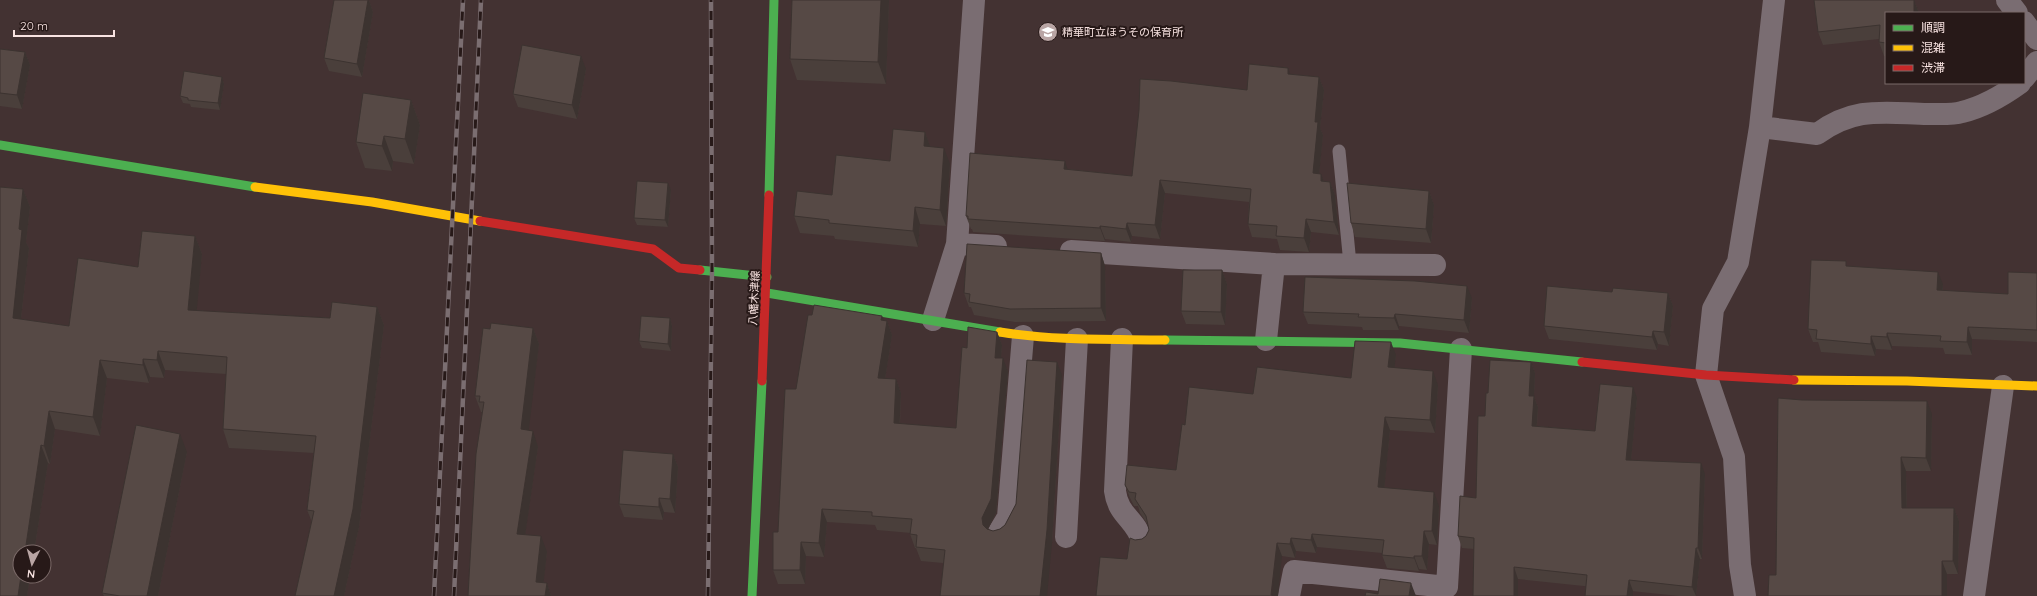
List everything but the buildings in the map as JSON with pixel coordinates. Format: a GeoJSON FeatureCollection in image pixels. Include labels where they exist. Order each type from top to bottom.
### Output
{"type":"FeatureCollection","features":[{"type":"Feature","properties":{"kind":"street","name":"八幡木津線"},"geometry":{"type":"LineString","coordinates":[[752,596],[768,277],[774,0]]}},
{"type":"Feature","properties":{"kind":"street"},"geometry":{"type":"LineString","coordinates":[[933,320],[957,244],[974,0]]}},
{"type":"Feature","properties":{"kind":"street"},"geometry":{"type":"LineString","coordinates":[[1745,596],[1740,565],[1734,457],[1706,375],[1713,309],[1738,262],[1760,127],[1774,0]]}},
{"type":"Feature","properties":{"kind":"street"},"geometry":{"type":"LineString","coordinates":[[2007,0],[2016,12]]}},
{"type":"Feature","properties":{"kind":"street"},"geometry":{"type":"LineString","coordinates":[[2025,23],[2037,39]]}},
{"type":"Feature","properties":{"kind":"street"},"geometry":{"type":"LineString","coordinates":[[2025,77],[2037,62]]}},
{"type":"Feature","properties":{"kind":"street"},"geometry":{"type":"LineString","coordinates":[[1760,127],[1817,134],[1832,122],[1850,115],[1867,112],[1937,114],[1961,113],[1995,99],[2018,84]]}},
{"type":"Feature","properties":{"kind":"street"},"geometry":{"type":"LineString","coordinates":[[0,145],[243,185],[372,202],[452,217],[653,249],[679,268],[768,277]]}},
{"type":"Feature","properties":{"kind":"street"},"geometry":{"type":"LineString","coordinates":[[957,244],[1013,247]]}},
{"type":"Feature","properties":{"kind":"street"},"geometry":{"type":"LineString","coordinates":[[1052,250],[1274,264],[1435,266]]}},
{"type":"Feature","properties":{"kind":"street"},"geometry":{"type":"LineString","coordinates":[[1266,340],[1274,264]]}},
{"type":"Feature","properties":{"kind":"street"},"geometry":{"type":"LineString","coordinates":[[767,293],[1022,336],[1077,339],[1266,340],[1400,343],[1706,375],[1781,380],[1907,381],[2003,386],[2037,386]]}},
{"type":"Feature","properties":{"kind":"street"},"geometry":{"type":"LineString","coordinates":[[999,532],[1008,516],[1022,336]]}},
{"type":"Feature","properties":{"kind":"street"},"geometry":{"type":"LineString","coordinates":[[1066,537],[1077,339]]}},
{"type":"Feature","properties":{"kind":"street"},"geometry":{"type":"LineString","coordinates":[[1122,339],[1115,491],[1116,502],[1122,512],[1139,529],[1142,541]]}},
{"type":"Feature","properties":{"kind":"street"},"geometry":{"type":"LineString","coordinates":[[1290,596],[1294,571],[1447,587],[1461,349]]}},
{"type":"Feature","properties":{"kind":"street"},"geometry":{"type":"LineString","coordinates":[[1974,596],[2003,386]]}},
{"type":"Feature","properties":{"kind":"lane"},"geometry":{"type":"LineString","coordinates":[[1339,151],[1350,264]]}},
{"type":"Feature","properties":{"kind":"railway"},"geometry":{"type":"LineString","coordinates":[[434,596],[463,0]]}},
{"type":"Feature","properties":{"kind":"railway"},"geometry":{"type":"LineString","coordinates":[[454,596],[481,0]]}},
{"type":"Feature","properties":{"kind":"railway"},"geometry":{"type":"LineString","coordinates":[[708,596],[712,272],[711,0]]}},
{"type":"Feature","properties":{"kind":"traffic: fast"},"geometry":{"type":"LineString","coordinates":[[769,195],[774,0]]}},
{"type":"Feature","properties":{"kind":"traffic: fast"},"geometry":{"type":"LineString","coordinates":[[0,145],[255,187]]}},
{"type":"Feature","properties":{"kind":"traffic: fast"},"geometry":{"type":"LineString","coordinates":[[700,270],[767,277]]}},
{"type":"Feature","properties":{"kind":"traffic: fast"},"geometry":{"type":"LineString","coordinates":[[767,293],[1000,332]]}},
{"type":"Feature","properties":{"kind":"traffic: fast"},"geometry":{"type":"LineString","coordinates":[[1165,340],[1400,343],[1582,362]]}},
{"type":"Feature","properties":{"kind":"traffic: fast"},"geometry":{"type":"LineString","coordinates":[[752,596],[762,381]]}},
{"type":"Feature","properties":{"kind":"traffic: slow"},"geometry":{"type":"LineString","coordinates":[[255,187],[372,202],[480,221]]}},
{"type":"Feature","properties":{"kind":"traffic: slow"},"geometry":{"type":"LineString","coordinates":[[1000,332],[1041,337],[1165,340]]}},
{"type":"Feature","properties":{"kind":"traffic: slow"},"geometry":{"type":"LineString","coordinates":[[1794,380],[1907,381],[2037,386]]}},
{"type":"Feature","properties":{"kind":"traffic: jam"},"geometry":{"type":"LineString","coordinates":[[762,381],[769,195]]}},
{"type":"Feature","properties":{"kind":"traffic: jam"},"geometry":{"type":"LineString","coordinates":[[480,221],[653,249],[679,268],[700,270]]}},
{"type":"Feature","properties":{"kind":"traffic: jam"},"geometry":{"type":"LineString","coordinates":[[1582,362],[1706,375],[1794,380]]}},
{"type":"Feature","properties":{"kind":"place","name":"精華町立ほうその保育所"},"geometry":{"type":"Point","coordinates":[1048,32]}}]}
